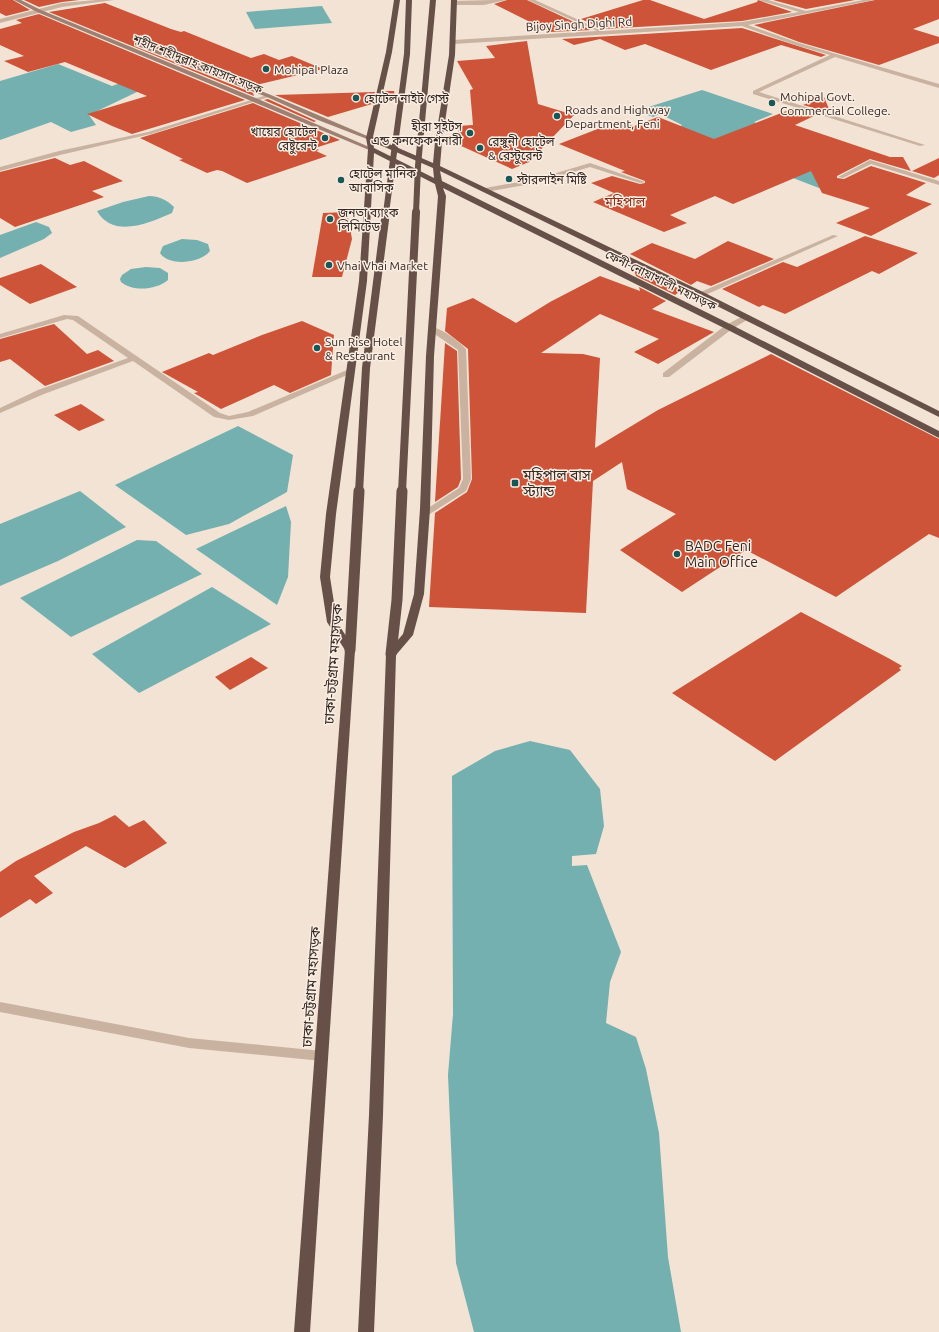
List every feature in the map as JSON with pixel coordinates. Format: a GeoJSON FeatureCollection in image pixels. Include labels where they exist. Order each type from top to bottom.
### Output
{"type":"FeatureCollection","features":[{"type":"Feature","properties":{"kind":"highway"},"geometry":{"type":"LineString","coordinates":[[350,650],[332,622],[325,577],[331,514],[363,281],[371,150],[369,138],[385,72],[394,26],[397,0]]}},
{"type":"Feature","properties":{"kind":"highway","name":"ঢাকা-চট্টগ্রাম মহাসড়ক"},"geometry":{"type":"LineString","coordinates":[[302,1332],[350,650],[366,368],[407,54],[409,0]]}},
{"type":"Feature","properties":{"kind":"highway"},"geometry":{"type":"LineString","coordinates":[[366,1332],[376,1107],[391,654],[397,600],[418,166],[433,0]]}},
{"type":"Feature","properties":{"kind":"highway"},"geometry":{"type":"LineString","coordinates":[[391,654],[408,635],[419,594],[425,514],[430,356],[442,196],[435,166],[448,87],[453,42],[454,2]]}},
{"type":"Feature","properties":{"kind":"highway","name":"ফেনী-নোয়াখালী মহাসড়ক"},"geometry":{"type":"LineString","coordinates":[[369,138],[435,166],[748,317],[939,414]]}},
{"type":"Feature","properties":{"kind":"highway","name":"ফেনী-নোয়াখালী মহাসড়ক"},"geometry":{"type":"LineString","coordinates":[[371,150],[729,327],[939,436]]}},
{"type":"Feature","properties":{"kind":"main road","name":"শহীদ শহীদুল্লাহ কায়সার সড়ক"},"geometry":{"type":"LineString","coordinates":[[17,0],[39,11],[256,100],[371,150]]}},
{"type":"Feature","properties":{"kind":"main road","name":"শহীদ শহীদুল্লাহ কায়সার সড়ক"},"geometry":{"type":"LineString","coordinates":[[30,0],[48,9],[269,96],[320,119],[369,138]]}},
{"type":"Feature","properties":{"kind":"street"},"geometry":{"type":"LineString","coordinates":[[0,21],[78,2],[111,0]]}},
{"type":"Feature","properties":{"kind":"street"},"geometry":{"type":"LineString","coordinates":[[454,2],[484,3],[503,0]]}},
{"type":"Feature","properties":{"kind":"street"},"geometry":{"type":"LineString","coordinates":[[531,0],[602,32]]}},
{"type":"Feature","properties":{"kind":"street"},"geometry":{"type":"LineString","coordinates":[[762,0],[806,13]]}},
{"type":"Feature","properties":{"kind":"street","name":"Bijoy Singh Dighi Rd"},"geometry":{"type":"LineString","coordinates":[[453,42],[742,24],[871,0]]}},
{"type":"Feature","properties":{"kind":"street"},"geometry":{"type":"LineString","coordinates":[[742,24],[797,44],[939,86]]}},
{"type":"Feature","properties":{"kind":"street"},"geometry":{"type":"LineString","coordinates":[[834,55],[755,93],[922,145]]}},
{"type":"Feature","properties":{"kind":"street"},"geometry":{"type":"LineString","coordinates":[[0,169],[59,153],[150,133],[269,96]]}},
{"type":"Feature","properties":{"kind":"street"},"geometry":{"type":"LineString","coordinates":[[841,177],[870,162],[939,183]]}},
{"type":"Feature","properties":{"kind":"street"},"geometry":{"type":"LineString","coordinates":[[485,190],[537,181],[590,165],[642,182]]}},
{"type":"Feature","properties":{"kind":"street"},"geometry":{"type":"LineString","coordinates":[[700,294],[835,236]]}},
{"type":"Feature","properties":{"kind":"street"},"geometry":{"type":"LineString","coordinates":[[0,336],[67,317],[74,318],[217,415],[229,418],[250,414],[350,372]]}},
{"type":"Feature","properties":{"kind":"street"},"geometry":{"type":"LineString","coordinates":[[666,375],[729,327],[748,317]]}},
{"type":"Feature","properties":{"kind":"street"},"geometry":{"type":"LineString","coordinates":[[425,514],[463,489],[467,479],[462,349],[457,344],[433,329]]}},
{"type":"Feature","properties":{"kind":"street"},"geometry":{"type":"LineString","coordinates":[[0,411],[41,392],[134,358]]}},
{"type":"Feature","properties":{"kind":"street"},"geometry":{"type":"LineString","coordinates":[[0,1007],[189,1043],[322,1056]]}},
{"type":"Feature","properties":{"kind":"water"},"geometry":{"type":"Polygon","coordinates":[[[322,6],[332,23],[255,29],[246,12],[322,6]]]}},
{"type":"Feature","properties":{"kind":"water"},"geometry":{"type":"Polygon","coordinates":[[[58,64],[112,86],[129,80],[141,90],[89,115],[96,125],[71,132],[51,122],[0,140],[0,81],[58,64]]]}},
{"type":"Feature","properties":{"kind":"water"},"geometry":{"type":"Polygon","coordinates":[[[702,90],[773,114],[754,122],[790,137],[762,152],[838,178],[819,188],[674,132],[682,125],[660,114],[653,117],[636,111],[702,90]]]}},
{"type":"Feature","properties":{"kind":"water"},"geometry":{"type":"Polygon","coordinates":[[[149,196],[169,202],[174,207],[172,213],[153,221],[122,227],[112,225],[104,220],[97,211],[123,202],[149,196]]]}},
{"type":"Feature","properties":{"kind":"water"},"geometry":{"type":"Polygon","coordinates":[[[36,222],[49,227],[52,233],[44,239],[0,258],[0,235],[36,222]]]}},
{"type":"Feature","properties":{"kind":"water"},"geometry":{"type":"Polygon","coordinates":[[[182,239],[197,240],[208,244],[210,251],[200,258],[185,262],[170,260],[160,253],[163,246],[182,239]]]}},
{"type":"Feature","properties":{"kind":"water"},"geometry":{"type":"Polygon","coordinates":[[[146,267],[160,268],[168,273],[168,280],[151,288],[132,287],[121,282],[120,279],[122,275],[131,269],[146,267]]]}},
{"type":"Feature","properties":{"kind":"water"},"geometry":{"type":"Polygon","coordinates":[[[238,426],[293,455],[287,492],[229,524],[186,535],[115,485],[238,426]]]}},
{"type":"Feature","properties":{"kind":"water"},"geometry":{"type":"Polygon","coordinates":[[[80,491],[126,527],[58,561],[0,586],[0,524],[80,491]]]}},
{"type":"Feature","properties":{"kind":"water"},"geometry":{"type":"Polygon","coordinates":[[[286,506],[291,522],[288,577],[277,605],[196,549],[286,506]]]}},
{"type":"Feature","properties":{"kind":"water"},"geometry":{"type":"Polygon","coordinates":[[[137,540],[156,541],[202,574],[71,637],[20,598],[137,540]]]}},
{"type":"Feature","properties":{"kind":"water"},"geometry":{"type":"Polygon","coordinates":[[[212,587],[271,624],[139,693],[92,654],[212,587]]]}},
{"type":"Feature","properties":{"kind":"water"},"geometry":{"type":"Polygon","coordinates":[[[530,741],[570,750],[600,789],[604,826],[596,854],[572,856],[572,866],[587,865],[621,952],[610,982],[606,1023],[636,1037],[646,1069],[659,1133],[668,1257],[681,1332],[474,1332],[456,1263],[448,1075],[453,1014],[452,776],[495,751],[530,741]]]}},
{"type":"Feature","properties":{"kind":"building"},"geometry":{"type":"Polygon","coordinates":[[[0,0],[13,0],[30,10],[6,16],[0,13],[0,0]]]}},
{"type":"Feature","properties":{"kind":"building"},"geometry":{"type":"Polygon","coordinates":[[[24,0],[79,0],[39,7],[24,0]]]}},
{"type":"Feature","properties":{"kind":"building"},"geometry":{"type":"Polygon","coordinates":[[[507,0],[527,0],[591,30],[550,32],[494,4],[507,0]]]}},
{"type":"Feature","properties":{"kind":"building"},"geometry":{"type":"Polygon","coordinates":[[[643,0],[650,0],[704,19],[757,2],[758,0],[792,12],[742,21],[603,29],[581,19],[643,0]]]}},
{"type":"Feature","properties":{"kind":"building"},"geometry":{"type":"Polygon","coordinates":[[[773,0],[855,0],[806,9],[773,0]]]}},
{"type":"Feature","properties":{"kind":"building"},"geometry":{"type":"Polygon","coordinates":[[[875,0],[939,0],[939,19],[913,29],[939,37],[939,43],[879,65],[799,42],[754,25],[875,0]]]}},
{"type":"Feature","properties":{"kind":"building"},"geometry":{"type":"Polygon","coordinates":[[[105,3],[171,29],[181,32],[184,31],[251,58],[264,54],[279,60],[292,56],[323,69],[252,86],[140,42],[134,42],[134,46],[253,93],[254,96],[49,12],[105,3]]]}},
{"type":"Feature","properties":{"kind":"building"},"geometry":{"type":"Polygon","coordinates":[[[39,14],[245,100],[132,134],[112,126],[87,114],[147,96],[65,62],[28,72],[4,61],[24,56],[0,45],[0,29],[22,23],[16,20],[39,14]]]}},
{"type":"Feature","properties":{"kind":"building"},"geometry":{"type":"Polygon","coordinates":[[[742,28],[826,55],[821,57],[781,45],[711,70],[645,44],[625,50],[600,39],[574,45],[562,39],[742,28]]]}},
{"type":"Feature","properties":{"kind":"building"},"geometry":{"type":"Polygon","coordinates":[[[527,41],[538,104],[574,115],[529,162],[512,169],[459,145],[458,126],[473,125],[470,90],[473,89],[457,61],[495,58],[486,46],[527,41]]]}},
{"type":"Feature","properties":{"kind":"building"},"geometry":{"type":"Polygon","coordinates":[[[385,91],[394,91],[395,97],[383,100],[385,91]]]}},
{"type":"Feature","properties":{"kind":"building"},"geometry":{"type":"Polygon","coordinates":[[[375,92],[372,104],[328,117],[275,95],[375,92]]]}},
{"type":"Feature","properties":{"kind":"building"},"geometry":{"type":"Polygon","coordinates":[[[824,97],[829,109],[825,111],[803,105],[824,97]]]}},
{"type":"Feature","properties":{"kind":"building"},"geometry":{"type":"Polygon","coordinates":[[[268,99],[316,121],[314,122],[264,100],[268,99]]]}},
{"type":"Feature","properties":{"kind":"building"},"geometry":{"type":"Polygon","coordinates":[[[253,103],[340,140],[315,148],[319,150],[316,151],[327,156],[247,183],[222,171],[217,170],[207,173],[179,160],[183,159],[140,138],[253,103]]]}},
{"type":"Feature","properties":{"kind":"building"},"geometry":{"type":"Polygon","coordinates":[[[794,108],[816,115],[795,125],[890,157],[903,157],[911,171],[870,159],[837,176],[837,178],[844,179],[871,166],[926,183],[906,195],[932,204],[871,236],[836,223],[870,208],[822,193],[811,171],[733,204],[715,196],[670,215],[687,223],[664,232],[593,202],[614,193],[591,183],[612,176],[640,184],[645,183],[645,181],[621,172],[625,171],[559,144],[618,121],[634,126],[658,117],[714,139],[794,108]]]}},
{"type":"Feature","properties":{"kind":"building"},"geometry":{"type":"Polygon","coordinates":[[[55,158],[70,165],[84,161],[123,181],[92,191],[104,197],[15,227],[0,218],[0,172],[55,158]]]}},
{"type":"Feature","properties":{"kind":"building"},"geometry":{"type":"Polygon","coordinates":[[[939,158],[939,175],[934,178],[912,171],[939,158]]]}},
{"type":"Feature","properties":{"kind":"building"},"geometry":{"type":"Polygon","coordinates":[[[347,212],[352,239],[342,277],[312,277],[323,213],[347,212]]]}},
{"type":"Feature","properties":{"kind":"building"},"geometry":{"type":"Polygon","coordinates":[[[865,236],[918,253],[879,274],[872,271],[785,314],[763,305],[759,307],[722,289],[783,262],[797,267],[865,236]]]}},
{"type":"Feature","properties":{"kind":"building"},"geometry":{"type":"Polygon","coordinates":[[[728,241],[774,259],[711,286],[697,281],[691,285],[630,254],[652,243],[695,259],[728,241]]]}},
{"type":"Feature","properties":{"kind":"building"},"geometry":{"type":"Polygon","coordinates":[[[41,264],[77,287],[30,304],[0,285],[0,278],[41,264]]]}},
{"type":"Feature","properties":{"kind":"building"},"geometry":{"type":"Polygon","coordinates":[[[633,267],[682,290],[675,295],[636,276],[633,267]]]}},
{"type":"Feature","properties":{"kind":"building"},"geometry":{"type":"Polygon","coordinates":[[[600,276],[640,291],[639,287],[666,301],[652,309],[714,332],[658,364],[634,352],[659,339],[600,314],[541,353],[583,354],[600,358],[595,448],[658,410],[771,354],[939,439],[939,538],[929,534],[836,597],[746,550],[682,592],[620,550],[676,514],[627,489],[622,462],[593,481],[586,613],[429,607],[435,513],[467,492],[472,479],[468,349],[445,331],[447,308],[473,298],[516,323],[550,302],[600,276]]]}},
{"type":"Feature","properties":{"kind":"building"},"geometry":{"type":"Polygon","coordinates":[[[302,321],[334,335],[331,375],[290,393],[274,385],[221,409],[194,393],[198,392],[162,372],[209,353],[213,355],[302,321]]]}},
{"type":"Feature","properties":{"kind":"building"},"geometry":{"type":"Polygon","coordinates":[[[54,324],[87,354],[98,350],[114,361],[45,386],[10,359],[0,362],[0,339],[54,324]]]}},
{"type":"Feature","properties":{"kind":"building"},"geometry":{"type":"Polygon","coordinates":[[[445,343],[457,351],[461,479],[458,487],[435,502],[445,343]]]}},
{"type":"Feature","properties":{"kind":"building"},"geometry":{"type":"Polygon","coordinates":[[[81,404],[105,420],[79,431],[54,415],[81,404]]]}},
{"type":"Feature","properties":{"kind":"building"},"geometry":{"type":"Polygon","coordinates":[[[801,612],[890,659],[902,666],[899,668],[901,670],[775,761],[672,693],[801,612]]]}},
{"type":"Feature","properties":{"kind":"building"},"geometry":{"type":"Polygon","coordinates":[[[251,657],[268,668],[230,690],[215,677],[251,657]]]}},
{"type":"Feature","properties":{"kind":"building"},"geometry":{"type":"Polygon","coordinates":[[[115,815],[129,827],[144,820],[167,843],[125,868],[86,846],[34,876],[53,893],[36,904],[30,899],[0,918],[0,872],[16,861],[74,832],[99,823],[115,815]]]}},
{"type":"Feature","properties":{"kind":"place","name":"Mohipal Plaza"},"geometry":{"type":"Point","coordinates":[266,69]}},
{"type":"Feature","properties":{"kind":"place","name":"হোটেল নাইট গেস্ট"},"geometry":{"type":"Point","coordinates":[356,98]}},
{"type":"Feature","properties":{"kind":"place","name":"Mohipal Govt. Commercial College."},"geometry":{"type":"Point","coordinates":[772,103]}},
{"type":"Feature","properties":{"kind":"place","name":"Roads and Highway Department, Feni"},"geometry":{"type":"Point","coordinates":[557,116]}},
{"type":"Feature","properties":{"kind":"place","name":"হীরা সুইটস এন্ড কনফেকশনারী"},"geometry":{"type":"Point","coordinates":[470,133]}},
{"type":"Feature","properties":{"kind":"place","name":"খায়ের হোটেল রেষ্টুরেন্ট"},"geometry":{"type":"Point","coordinates":[325,138]}},
{"type":"Feature","properties":{"kind":"place","name":"রেঙ্গুনী হোটেল & রেস্টুরেন্ট"},"geometry":{"type":"Point","coordinates":[480,148]}},
{"type":"Feature","properties":{"kind":"place","name":"স্টারলাইন মিষ্টি"},"geometry":{"type":"Point","coordinates":[509,179]}},
{"type":"Feature","properties":{"kind":"place","name":"হোটেল মানিক আবাসিক"},"geometry":{"type":"Point","coordinates":[341,180]}},
{"type":"Feature","properties":{"kind":"place","name":"জনতা ব্যাংক লিমিটেড"},"geometry":{"type":"Point","coordinates":[330,219]}},
{"type":"Feature","properties":{"kind":"place","name":"Vhai Vhai Market"},"geometry":{"type":"Point","coordinates":[329,265]}},
{"type":"Feature","properties":{"kind":"place","name":"Sun Rise Hotel & Restaurant"},"geometry":{"type":"Point","coordinates":[317,348]}},
{"type":"Feature","properties":{"kind":"place","name":"মহিপাল বাস স্ট্যান্ড"},"geometry":{"type":"Point","coordinates":[515,483]}},
{"type":"Feature","properties":{"kind":"place","name":"BADC Feni Main Office"},"geometry":{"type":"Point","coordinates":[677,554]}},
{"type":"Feature","properties":{"kind":"district","name":"মহিপাল"},"geometry":{"type":"Point","coordinates":[625,201]}}]}
